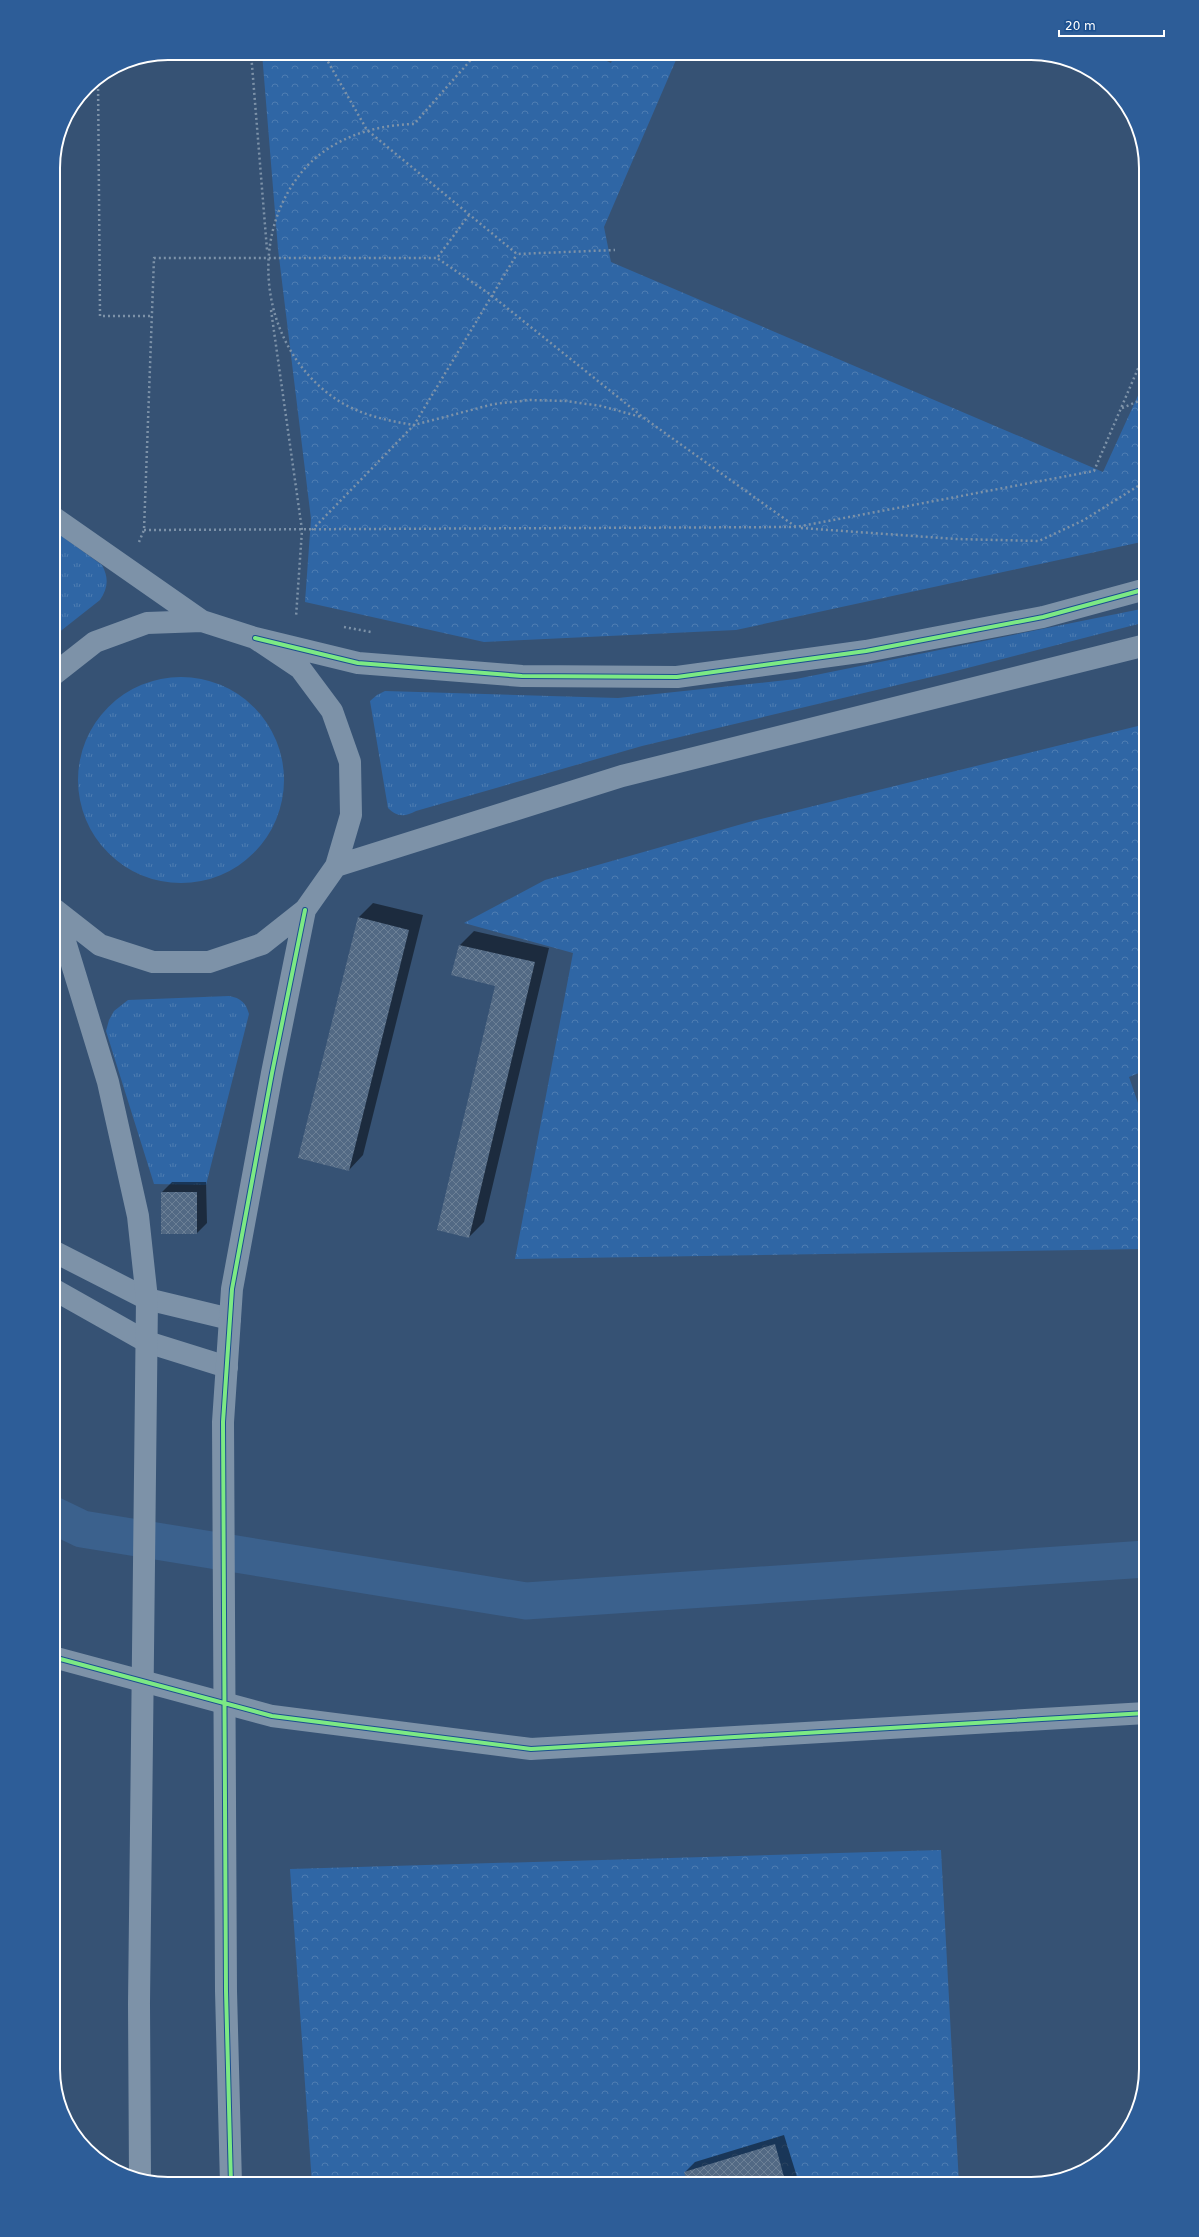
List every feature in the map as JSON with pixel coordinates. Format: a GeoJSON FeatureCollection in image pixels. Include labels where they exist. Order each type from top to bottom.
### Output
{"type":"FeatureCollection","features":[{"type":"Feature","properties":{"kind":"street"},"geometry":{"type":"LineString","coordinates":[[60,522],[202,621],[256,638],[358,663],[522,676],[677,677],[874,649],[1043,617],[1139,591]]}},
{"type":"Feature","properties":{"kind":"street"},"geometry":{"type":"LineString","coordinates":[[60,670],[95,642],[147,623],[202,621]]}},
{"type":"Feature","properties":{"kind":"street"},"geometry":{"type":"LineString","coordinates":[[60,915],[100,945],[153,962],[209,962],[262,944],[306,910],[336,866],[351,815],[350,762],[332,711],[300,668],[256,638]]}},
{"type":"Feature","properties":{"kind":"street"},"geometry":{"type":"LineString","coordinates":[[336,866],[622,776],[1139,647]]}},
{"type":"Feature","properties":{"kind":"street"},"geometry":{"type":"LineString","coordinates":[[231,2177],[226,1998],[223,1676],[223,1422],[226,1367],[232,1289],[272,1073],[306,910]]}},
{"type":"Feature","properties":{"kind":"street"},"geometry":{"type":"LineString","coordinates":[[60,929],[108,1082],[138,1216],[147,1298],[144,1683],[139,2004],[140,2173]]}},
{"type":"Feature","properties":{"kind":"street"},"geometry":{"type":"LineString","coordinates":[[60,1254],[147,1298],[230,1319]]}},
{"type":"Feature","properties":{"kind":"street"},"geometry":{"type":"LineString","coordinates":[[60,1293],[147,1342],[226,1367]]}},
{"type":"Feature","properties":{"kind":"street"},"geometry":{"type":"LineString","coordinates":[[60,1659],[144,1683],[272,1716],[531,1749],[1139,1713]]}},
{"type":"Feature","properties":{"kind":"path"},"geometry":{"type":"LineString","coordinates":[[251,60],[268,258]]}},
{"type":"Feature","properties":{"kind":"path"},"geometry":{"type":"LineString","coordinates":[[327,60],[367,130],[517,254],[615,250]]}},
{"type":"Feature","properties":{"kind":"path"},"geometry":{"type":"LineString","coordinates":[[302,618],[295,617],[302,530],[267,273],[274,224],[282,203],[293,183],[308,166],[325,151],[345,139],[367,130],[390,125],[414,124],[471,60]]}},
{"type":"Feature","properties":{"kind":"path"},"geometry":{"type":"LineString","coordinates":[[98,86],[100,316],[152,316]]}},
{"type":"Feature","properties":{"kind":"path"},"geometry":{"type":"LineString","coordinates":[[437,258],[470,215]]}},
{"type":"Feature","properties":{"kind":"path"},"geometry":{"type":"LineString","coordinates":[[312,530],[414,425],[517,254]]}},
{"type":"Feature","properties":{"kind":"path"},"geometry":{"type":"LineString","coordinates":[[132,539],[138,544],[144,530],[154,258],[437,258],[491,295],[644,418],[796,528],[1094,471],[1139,366]]}},
{"type":"Feature","properties":{"kind":"path"},"geometry":{"type":"LineString","coordinates":[[270,299],[277,325],[289,349],[304,370],[322,388],[342,402],[365,414],[389,421],[414,425],[494,404],[530,400],[566,401],[601,406],[644,418]]}},
{"type":"Feature","properties":{"kind":"path"},"geometry":{"type":"LineString","coordinates":[[1121,408],[1139,401]]}},
{"type":"Feature","properties":{"kind":"path"},"geometry":{"type":"LineString","coordinates":[[144,530],[796,528],[956,538],[1039,541],[1084,520],[1139,485]]}},
{"type":"Feature","properties":{"kind":"path"},"geometry":{"type":"LineString","coordinates":[[60,487],[65,491]]}},
{"type":"Feature","properties":{"kind":"path"},"geometry":{"type":"LineString","coordinates":[[340,626],[378,634]]}},
{"type":"Feature","properties":{"kind":"green space"},"geometry":{"type":"Polygon","coordinates":[[[263,60],[605,60],[611,63],[612,60],[676,60],[604,227],[611,262],[1103,472],[1139,393],[1139,543],[736,630],[484,642],[305,602],[311,519],[278,249],[263,60]]]}},
{"type":"Feature","properties":{"kind":"green space"},"geometry":{"type":"Polygon","coordinates":[[[60,535],[102,565],[106,574],[107,583],[100,600],[60,631],[60,535]]]}},
{"type":"Feature","properties":{"kind":"green space"},"geometry":{"type":"Polygon","coordinates":[[[1139,609],[1139,624],[948,673],[642,746],[405,815],[395,813],[388,808],[370,701],[385,691],[618,698],[796,679],[1139,609]]]}},
{"type":"Feature","properties":{"kind":"green space"},"geometry":{"type":"Polygon","coordinates":[[[171,677],[191,677],[221,684],[247,700],[261,714],[277,740],[284,770],[284,790],[277,820],[261,846],[247,860],[221,876],[191,883],[171,883],[141,876],[115,860],[101,846],[85,820],[78,790],[78,770],[85,740],[101,714],[115,700],[141,684],[171,677]]]}},
{"type":"Feature","properties":{"kind":"green space"},"geometry":{"type":"Polygon","coordinates":[[[1139,726],[1139,1073],[1129,1077],[1139,1106],[1139,1249],[515,1259],[573,953],[464,923],[545,880],[749,822],[1139,726]]]}},
{"type":"Feature","properties":{"kind":"green space"},"geometry":{"type":"Polygon","coordinates":[[[229,996],[237,998],[242,1002],[249,1014],[206,1185],[154,1184],[106,1031],[109,1020],[114,1011],[128,1000],[229,996]]]}},
{"type":"Feature","properties":{"kind":"green space"},"geometry":{"type":"Polygon","coordinates":[[[941,1850],[959,2177],[312,2177],[290,1869],[941,1850]]]}},
{"type":"Feature","properties":{"kind":"building"},"geometry":{"type":"Polygon","coordinates":[[[358,917],[409,930],[349,1171],[298,1158],[358,917]]]}},
{"type":"Feature","properties":{"kind":"building"},"geometry":{"type":"Polygon","coordinates":[[[459,945],[535,962],[469,1238],[437,1230],[495,986],[451,975],[459,945]]]}},
{"type":"Feature","properties":{"kind":"building"},"geometry":{"type":"Polygon","coordinates":[[[161,1192],[197,1192],[197,1234],[161,1234],[161,1192]]]}},
{"type":"Feature","properties":{"kind":"building"},"geometry":{"type":"Polygon","coordinates":[[[775,2144],[784,2177],[686,2177],[684,2172],[775,2144]]]}},
{"type":"Feature","properties":{"kind":"waterway"},"geometry":{"type":"LineString","coordinates":[[60,1518],[82,1529],[526,1601],[1139,1559]]}},
{"type":"Feature","properties":{"kind":"cycle path"},"geometry":{"type":"LineString","coordinates":[[255,638],[358,663],[522,676],[677,677],[866,651],[1043,617],[1139,591]]}},
{"type":"Feature","properties":{"kind":"cycle path"},"geometry":{"type":"LineString","coordinates":[[231,2177],[226,1991],[223,1422],[232,1289],[272,1073],[305,910]]}},
{"type":"Feature","properties":{"kind":"cycle path"},"geometry":{"type":"LineString","coordinates":[[60,1659],[272,1716],[531,1749],[1139,1713]]}}]}
